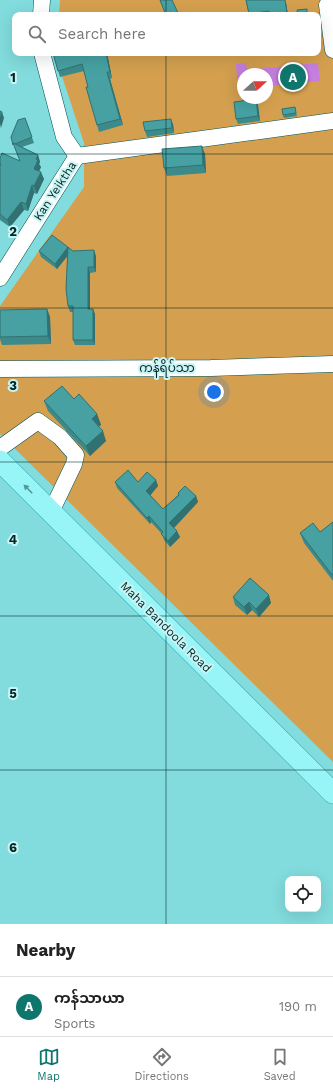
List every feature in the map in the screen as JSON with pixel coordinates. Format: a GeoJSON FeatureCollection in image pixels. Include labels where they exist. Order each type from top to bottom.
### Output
{"type":"FeatureCollection","features":[{"type":"Feature","properties":{"kind":"main road","name":"Maha Bandoola Road"},"geometry":{"type":"LineString","coordinates":[[0,461],[333,793]]}},
{"type":"Feature","properties":{"kind":"main road","name":"Maha Bandoola Road"},"geometry":{"type":"LineString","coordinates":[[0,481],[333,809]]}},
{"type":"Feature","properties":{"kind":"street"},"geometry":{"type":"LineString","coordinates":[[41,12],[42,0]]}},
{"type":"Feature","properties":{"kind":"street"},"geometry":{"type":"LineString","coordinates":[[327,5],[333,50]]}},
{"type":"Feature","properties":{"kind":"street","name":"Kan Yeiktha"},"geometry":{"type":"LineString","coordinates":[[0,278],[77,156],[64,137],[43,56]]}},
{"type":"Feature","properties":{"kind":"street"},"geometry":{"type":"LineString","coordinates":[[77,156],[333,121]]}},
{"type":"Feature","properties":{"kind":"street","name":"ကန်ရိပ်သာ"},"geometry":{"type":"LineString","coordinates":[[0,369],[211,368],[333,364]]}},
{"type":"Feature","properties":{"kind":"street"},"geometry":{"type":"LineString","coordinates":[[0,448],[38,421],[60,437],[76,455],[74,464],[51,512]]}},
{"type":"Feature","properties":{"kind":"shaded area"},"geometry":{"type":"Polygon","coordinates":[[[60,0],[333,0],[333,762],[0,434],[0,306],[84,187],[84,143],[57,61],[57,56],[321,56],[321,12],[59,12],[60,0]]]}},
{"type":"Feature","properties":{"kind":"shaded area"},"geometry":{"type":"Polygon","coordinates":[[[246,63],[247,68],[237,68],[237,76],[236,64],[246,63]]]}},
{"type":"Feature","properties":{"kind":"shaded area"},"geometry":{"type":"Polygon","coordinates":[[[318,63],[320,81],[273,85],[273,68],[267,68],[318,63]]]}},
{"type":"Feature","properties":{"kind":"building"},"geometry":{"type":"Polygon","coordinates":[[[160,0],[172,0],[178,12],[165,12],[160,0]]]}},
{"type":"Feature","properties":{"kind":"building"},"geometry":{"type":"Polygon","coordinates":[[[246,0],[285,0],[287,12],[249,12],[246,0]]]}},
{"type":"Feature","properties":{"kind":"building"},"geometry":{"type":"Polygon","coordinates":[[[307,9],[307,12],[297,12],[297,10],[307,9]]]}},
{"type":"Feature","properties":{"kind":"building"},"geometry":{"type":"Polygon","coordinates":[[[54,56],[107,56],[110,72],[107,72],[120,119],[97,125],[86,87],[88,87],[82,64],[58,71],[54,56]]]}},
{"type":"Feature","properties":{"kind":"building"},"geometry":{"type":"Polygon","coordinates":[[[234,102],[237,102],[237,104],[257,104],[258,116],[236,119],[234,102]]]}},
{"type":"Feature","properties":{"kind":"building"},"geometry":{"type":"Polygon","coordinates":[[[295,107],[296,113],[283,115],[282,109],[295,107]]]}},
{"type":"Feature","properties":{"kind":"building"},"geometry":{"type":"Polygon","coordinates":[[[25,118],[32,137],[15,144],[13,143],[13,145],[11,137],[18,120],[25,118]]]}},
{"type":"Feature","properties":{"kind":"building"},"geometry":{"type":"Polygon","coordinates":[[[171,119],[172,128],[145,131],[143,122],[171,119]]]}},
{"type":"Feature","properties":{"kind":"building"},"geometry":{"type":"Polygon","coordinates":[[[13,143],[38,155],[36,159],[38,160],[34,169],[41,172],[34,186],[32,185],[26,204],[21,202],[7,220],[0,214],[0,158],[2,153],[20,161],[13,143]]]}},
{"type":"Feature","properties":{"kind":"building"},"geometry":{"type":"Polygon","coordinates":[[[202,146],[203,165],[164,168],[162,149],[202,146]]]}},
{"type":"Feature","properties":{"kind":"building"},"geometry":{"type":"Polygon","coordinates":[[[52,235],[68,247],[55,264],[39,251],[52,235]]]}},
{"type":"Feature","properties":{"kind":"building"},"geometry":{"type":"Polygon","coordinates":[[[68,247],[73,251],[94,250],[94,267],[88,267],[88,309],[93,309],[93,340],[73,340],[73,306],[68,306],[66,289],[68,247]]]}},
{"type":"Feature","properties":{"kind":"building"},"geometry":{"type":"Polygon","coordinates":[[[47,309],[48,336],[0,337],[0,310],[47,309]]]}},
{"type":"Feature","properties":{"kind":"building"},"geometry":{"type":"Polygon","coordinates":[[[62,386],[74,399],[79,394],[97,414],[92,419],[103,431],[86,446],[44,401],[62,386]]]}},
{"type":"Feature","properties":{"kind":"building"},"geometry":{"type":"Polygon","coordinates":[[[128,470],[138,482],[147,472],[156,480],[146,491],[163,509],[179,495],[178,493],[185,486],[196,496],[169,523],[177,531],[168,541],[161,534],[163,532],[149,516],[147,518],[115,482],[128,470]]]}},
{"type":"Feature","properties":{"kind":"building"},"geometry":{"type":"Polygon","coordinates":[[[333,522],[333,576],[300,533],[313,523],[320,532],[333,522]]]}},
{"type":"Feature","properties":{"kind":"building"},"geometry":{"type":"Polygon","coordinates":[[[250,578],[269,595],[256,609],[249,602],[244,607],[233,597],[250,578]]]}},
{"type":"Feature","properties":{"kind":"place","name":"ကန်သာယာ"},"geometry":{"type":"Point","coordinates":[293,77]}}]}
